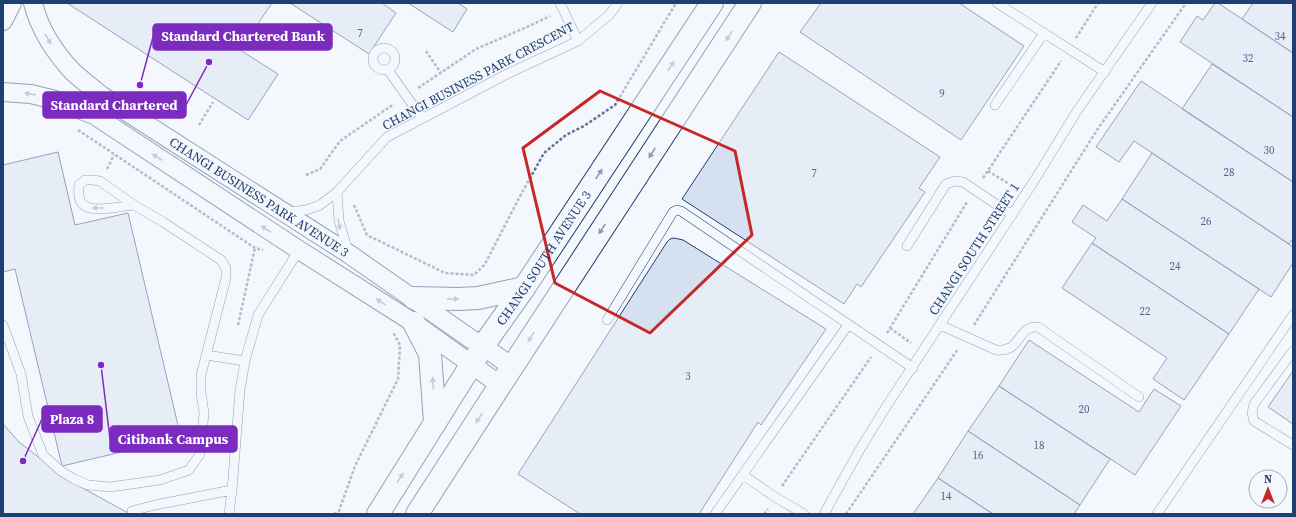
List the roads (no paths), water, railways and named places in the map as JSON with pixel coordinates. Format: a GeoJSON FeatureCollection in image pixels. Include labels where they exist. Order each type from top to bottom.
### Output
{"type":"FeatureCollection","features":[{"type":"Feature","properties":{"kind":"street"},"geometry":{"type":"LineString","coordinates":[[3,21],[12,3]]}},
{"type":"Feature","properties":{"kind":"street","name":"CHANGI BUSINESS PARK AVENUE 3"},"geometry":{"type":"LineString","coordinates":[[33,3],[36,16],[51,44],[73,71],[102,96],[349,254],[512,367]]}},
{"type":"Feature","properties":{"kind":"street","name":"CHANGI SOUTH AVENUE 3"},"geometry":{"type":"LineString","coordinates":[[378,514],[483,346],[524,288],[712,3]]}},
{"type":"Feature","properties":{"kind":"street"},"geometry":{"type":"LineString","coordinates":[[417,514],[750,3]]}},
{"type":"Feature","properties":{"kind":"street","name":"CHANGI BUSINESS PARK AVENUE 3"},"geometry":{"type":"LineString","coordinates":[[3,92],[31,94],[55,100],[94,115],[299,250],[414,323],[500,385]]}},
{"type":"Feature","properties":{"kind":"street"},"geometry":{"type":"LineString","coordinates":[[414,298],[458,300],[478,298],[524,288]]}},
{"type":"Feature","properties":{"kind":"street"},"geometry":{"type":"LineString","coordinates":[[414,323],[430,354],[435,422]]}},
{"type":"Feature","properties":{"kind":"lane","name":"CHANGI BUSINESS PARK CRESCENT"},"geometry":{"type":"LineString","coordinates":[[284,212],[306,210],[320,205],[336,192],[387,137],[507,74],[578,41],[610,14],[618,3]]}},
{"type":"Feature","properties":{"kind":"lane"},"geometry":{"type":"LineString","coordinates":[[997,3],[1105,72]]}},
{"type":"Feature","properties":{"kind":"lane","name":"CHANGI SOUTH STREET 1"},"geometry":{"type":"LineString","coordinates":[[824,514],[859,451],[923,351],[1077,112],[1152,3]]}},
{"type":"Feature","properties":{"kind":"lane"},"geometry":{"type":"LineString","coordinates":[[562,6],[578,41]]}},
{"type":"Feature","properties":{"kind":"lane"},"geometry":{"type":"LineString","coordinates":[[996,105],[1044,33]]}},
{"type":"Feature","properties":{"kind":"lane"},"geometry":{"type":"LineString","coordinates":[[388,70],[422,118]]}},
{"type":"Feature","properties":{"kind":"lane"},"geometry":{"type":"LineString","coordinates":[[3,325],[21,374],[28,416],[43,455],[61,471],[88,485],[110,487],[160,480],[189,470],[200,454],[204,413],[201,393],[201,375],[226,278],[226,268],[221,260],[164,222],[134,205],[100,181],[85,180],[79,186],[78,194],[81,202],[87,207],[98,208],[134,205]]}},
{"type":"Feature","properties":{"kind":"lane"},"geometry":{"type":"LineString","coordinates":[[907,246],[946,184],[955,181],[962,182],[1012,215]]}},
{"type":"Feature","properties":{"kind":"lane"},"geometry":{"type":"LineString","coordinates":[[336,192],[338,221],[349,254]]}},
{"type":"Feature","properties":{"kind":"lane"},"geometry":{"type":"LineString","coordinates":[[606,320],[673,212],[677,210],[681,211],[913,368]]}},
{"type":"Feature","properties":{"kind":"lane"},"geometry":{"type":"LineString","coordinates":[[229,514],[240,390],[245,361],[258,314],[299,250]]}},
{"type":"Feature","properties":{"kind":"lane"},"geometry":{"type":"LineString","coordinates":[[1157,514],[1293,315]]}},
{"type":"Feature","properties":{"kind":"lane"},"geometry":{"type":"LineString","coordinates":[[715,514],[848,325]]}},
{"type":"Feature","properties":{"kind":"lane"},"geometry":{"type":"LineString","coordinates":[[940,325],[996,350],[1003,351],[1009,350],[1029,328],[1032,326],[1038,327],[1138,397]]}},
{"type":"Feature","properties":{"kind":"lane"},"geometry":{"type":"LineString","coordinates":[[1293,351],[1254,404],[1252,413],[1254,421],[1293,445]]}},
{"type":"Feature","properties":{"kind":"lane"},"geometry":{"type":"LineString","coordinates":[[206,356],[245,361]]}},
{"type":"Feature","properties":{"kind":"lane"},"geometry":{"type":"LineString","coordinates":[[743,475],[775,497],[804,514]]}},
{"type":"Feature","properties":{"kind":"lane"},"geometry":{"type":"LineString","coordinates":[[132,511],[232,490]]}},
{"type":"Feature","properties":{"kind":"place","name":"Standard Chartered"},"geometry":{"type":"Point","coordinates":[209,62]}},
{"type":"Feature","properties":{"kind":"place","name":"Standard Chartered Bank"},"geometry":{"type":"Point","coordinates":[140,85]}},
{"type":"Feature","properties":{"kind":"place","name":"Citibank Campus"},"geometry":{"type":"Point","coordinates":[101,365]}},
{"type":"Feature","properties":{"kind":"place","name":"Plaza 8"},"geometry":{"type":"Point","coordinates":[23,461]}}]}
